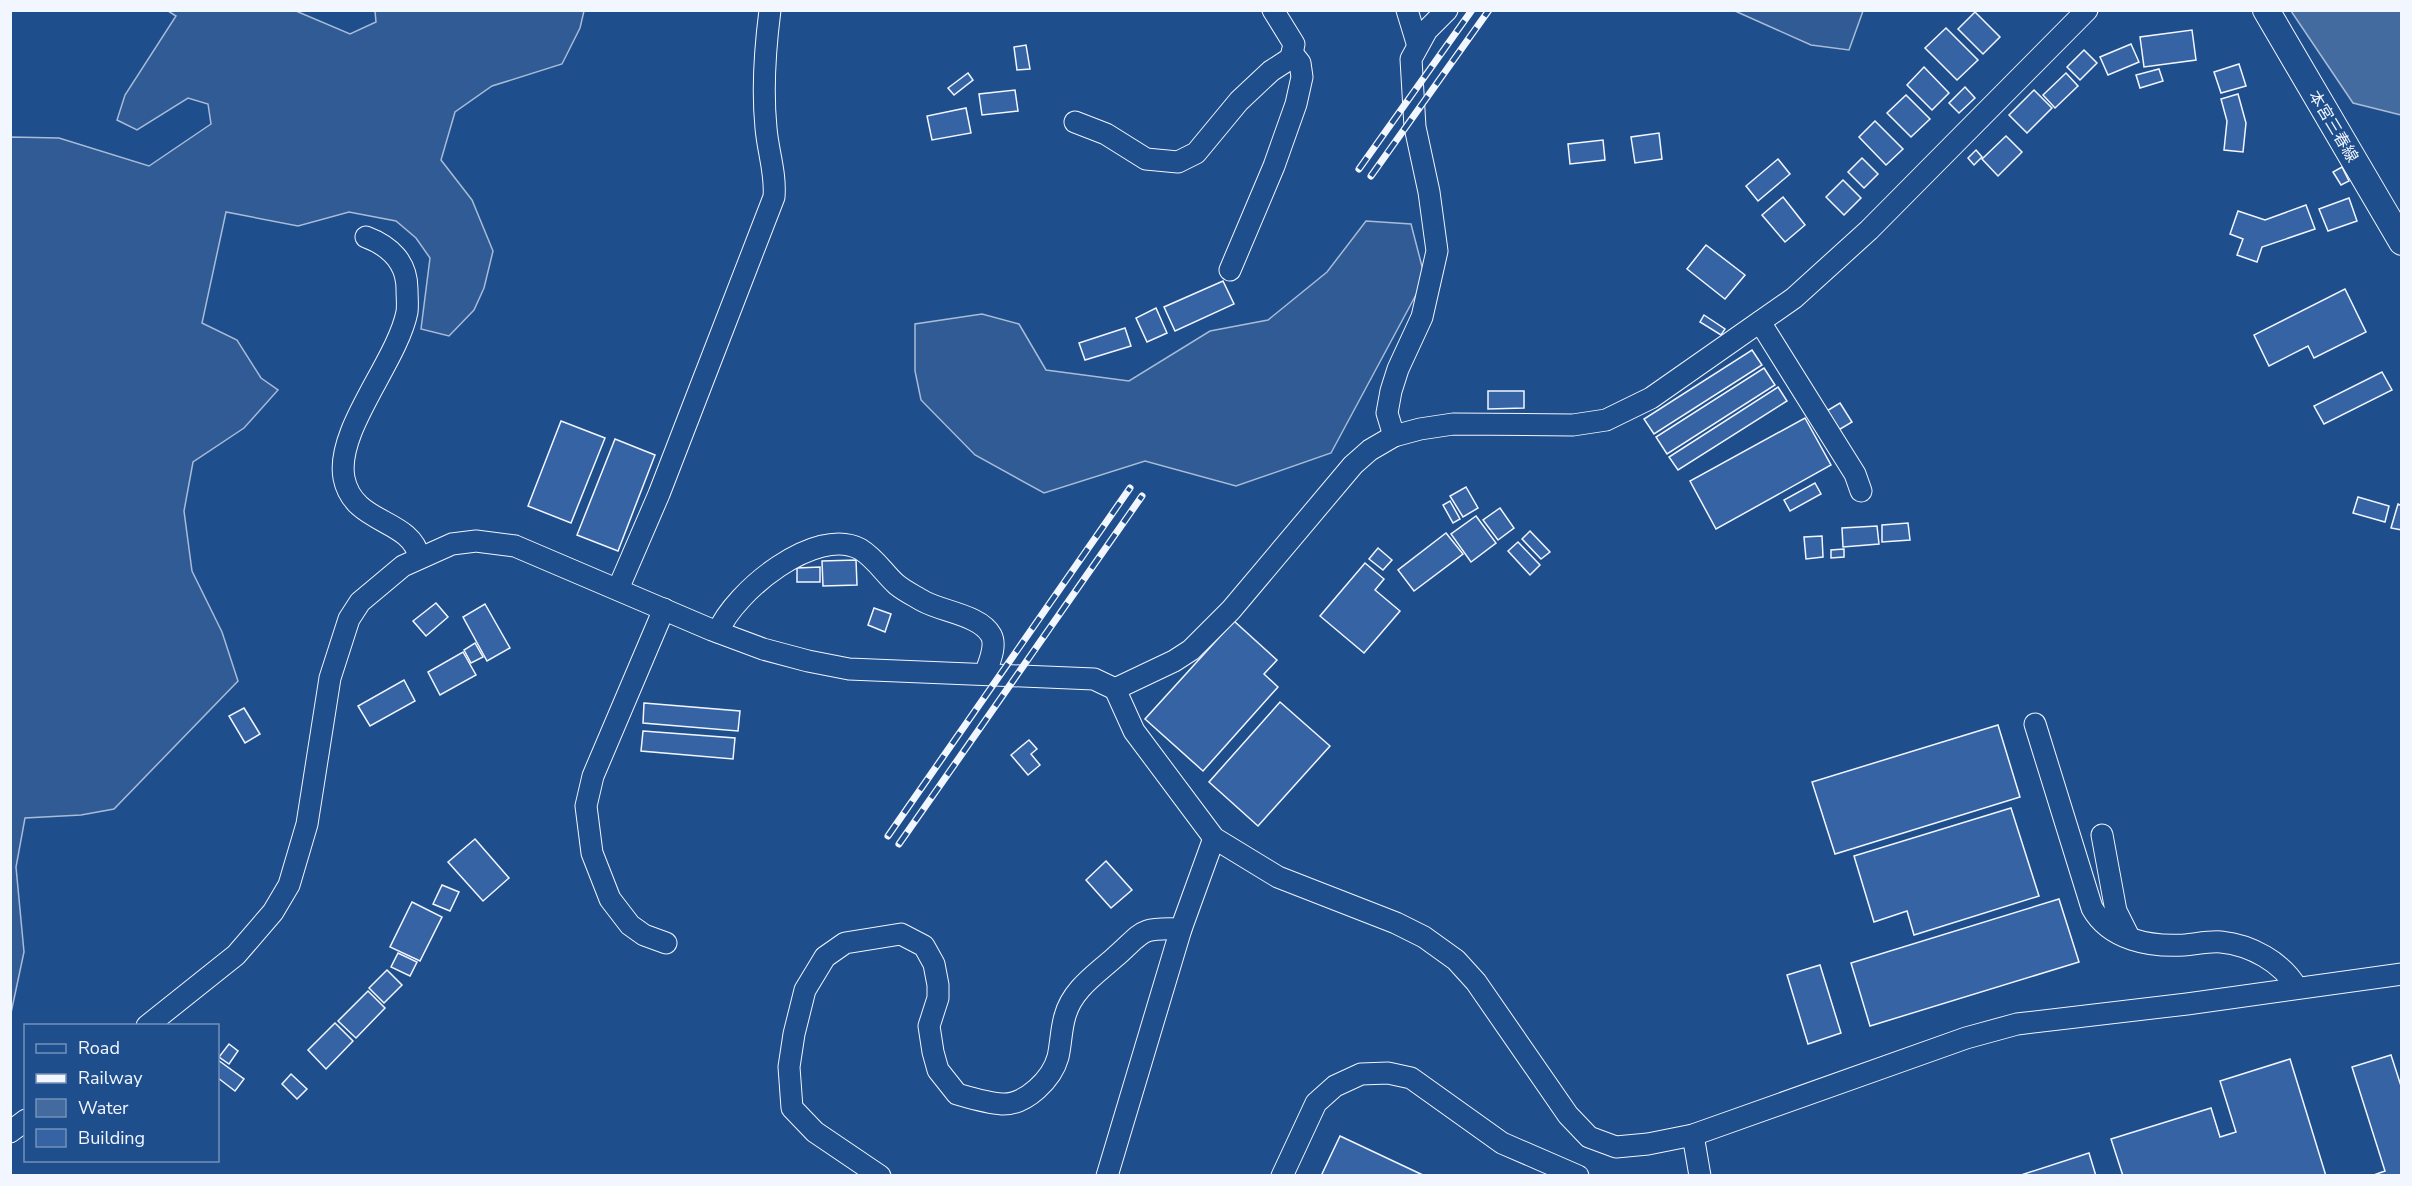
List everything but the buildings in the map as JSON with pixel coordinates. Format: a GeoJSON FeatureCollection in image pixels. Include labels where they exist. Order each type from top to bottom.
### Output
{"type":"FeatureCollection","features":[{"type":"Feature","properties":{"kind":"main road","name":"本宮三春線"},"geometry":{"type":"LineString","coordinates":[[2266,10],[2402,242]]}},
{"type":"Feature","properties":{"kind":"street"},"geometry":{"type":"LineString","coordinates":[[618,589],[659,494],[774,197],[776,179],[766,129],[764,78],[770,10]]}},
{"type":"Feature","properties":{"kind":"street"},"geometry":{"type":"LineString","coordinates":[[1076,122],[1106,134],[1146,159],[1178,162],[1196,153],[1239,101],[1271,71],[1291,58],[1294,44],[1273,10]]}},
{"type":"Feature","properties":{"kind":"street"},"geometry":{"type":"LineString","coordinates":[[1407,10],[1417,43]]}},
{"type":"Feature","properties":{"kind":"street"},"geometry":{"type":"LineString","coordinates":[[1394,436],[1388,413],[1391,391],[1398,369],[1422,317],[1437,251],[1429,192],[1415,127],[1411,59],[1417,43],[1447,10]]}},
{"type":"Feature","properties":{"kind":"street"},"geometry":{"type":"LineString","coordinates":[[1115,689],[1174,661],[1191,650],[1231,609],[1353,465],[1370,450],[1394,436],[1453,424],[1573,425],[1606,420],[1651,398],[1760,322],[1794,298],[1869,230],[2087,10]]}},
{"type":"Feature","properties":{"kind":"street"},"geometry":{"type":"LineString","coordinates":[[1230,270],[1239,254],[1296,104],[1302,77],[1300,63],[1292,53]]}},
{"type":"Feature","properties":{"kind":"street"},"geometry":{"type":"LineString","coordinates":[[366,237],[381,243],[400,260],[407,275],[407,311],[396,343],[348,440],[344,478],[356,505],[407,536],[417,546],[419,557]]}},
{"type":"Feature","properties":{"kind":"street"},"geometry":{"type":"LineString","coordinates":[[1760,322],[1855,474],[1861,491]]}},
{"type":"Feature","properties":{"kind":"street"},"geometry":{"type":"LineString","coordinates":[[150,1024],[236,955],[273,912],[284,894],[298,860],[307,824],[330,678],[349,619],[360,602],[382,581],[419,557],[452,544],[476,541],[514,546],[763,649],[849,669],[1094,680],[1115,689],[1134,731],[1214,838],[1278,877],[1396,923],[1424,937],[1456,960],[1476,982],[1568,1115],[1589,1137],[1616,1147],[1648,1144],[1693,1135],[1966,1038],[2017,1023],[2187,1004],[2402,974]]}},
{"type":"Feature","properties":{"kind":"street"},"geometry":{"type":"LineString","coordinates":[[718,632],[729,613],[759,580],[778,565],[796,555],[843,544],[860,549],[898,586],[919,598],[985,626],[993,638],[992,653],[985,674]]}},
{"type":"Feature","properties":{"kind":"street"},"geometry":{"type":"LineString","coordinates":[[664,609],[597,766],[586,806],[592,853],[610,899],[630,925],[644,935],[666,943]]}},
{"type":"Feature","properties":{"kind":"street"},"geometry":{"type":"LineString","coordinates":[[2035,724],[2091,908],[2100,922],[2129,938],[2153,944],[2220,942],[2234,945],[2274,962],[2289,974],[2297,988]]}},
{"type":"Feature","properties":{"kind":"street"},"geometry":{"type":"LineString","coordinates":[[2102,835],[2116,911],[2129,938]]}},
{"type":"Feature","properties":{"kind":"street"},"geometry":{"type":"LineString","coordinates":[[1107,1176],[1181,929],[1214,838]]}},
{"type":"Feature","properties":{"kind":"street"},"geometry":{"type":"LineString","coordinates":[[880,1176],[814,1132],[792,1108],[789,1067],[794,1034],[805,990],[825,957],[845,943],[901,934],[924,946],[934,964],[938,985],[938,998],[929,1026],[938,1070],[957,1095],[1002,1104],[1014,1103],[1050,1077],[1057,1059],[1065,1016],[1076,994],[1095,972],[1142,931],[1154,928],[1181,929]]}},
{"type":"Feature","properties":{"kind":"street"},"geometry":{"type":"LineString","coordinates":[[1282,1176],[1316,1103],[1335,1086],[1361,1074],[1388,1073],[1411,1078],[1502,1143],[1578,1176]]}},
{"type":"Feature","properties":{"kind":"street"},"geometry":{"type":"LineString","coordinates":[[10,1132],[24,1122]]}},
{"type":"Feature","properties":{"kind":"street"},"geometry":{"type":"LineString","coordinates":[[1693,1135],[1700,1176]]}},
{"type":"Feature","properties":{"kind":"shaded area"},"geometry":{"type":"Polygon","coordinates":[[[168,11],[296,11],[350,34],[376,22],[375,11],[584,11],[580,28],[562,64],[492,86],[455,112],[441,160],[472,200],[493,251],[484,288],[474,310],[449,336],[421,329],[430,258],[416,238],[396,221],[349,212],[298,226],[226,212],[202,323],[237,340],[261,378],[278,390],[244,428],[193,462],[184,511],[192,571],[222,632],[238,681],[114,809],[81,815],[25,818],[16,867],[24,952],[11,1013],[11,137],[59,138],[149,166],[211,124],[208,104],[188,98],[137,130],[117,120],[125,95],[176,16],[168,11]]]}},
{"type":"Feature","properties":{"kind":"shaded area"},"geometry":{"type":"Polygon","coordinates":[[[1735,11],[1863,11],[1849,50],[1811,45],[1735,11]]]}},
{"type":"Feature","properties":{"kind":"shaded area"},"geometry":{"type":"Polygon","coordinates":[[[1366,221],[1411,224],[1425,278],[1331,453],[1236,486],[1145,461],[1044,493],[975,455],[921,400],[915,371],[915,324],[982,314],[1019,324],[1046,370],[1129,381],[1210,331],[1268,320],[1327,272],[1366,221]]]}},
{"type":"Feature","properties":{"kind":"water"},"geometry":{"type":"Polygon","coordinates":[[[2291,11],[2401,11],[2401,115],[2353,103],[2291,11]]]}},
{"type":"Feature","properties":{"kind":"railway"},"geometry":{"type":"LineString","coordinates":[[1359,169],[1472,10]]}},
{"type":"Feature","properties":{"kind":"railway"},"geometry":{"type":"LineString","coordinates":[[1371,176],[1489,10]]}},
{"type":"Feature","properties":{"kind":"railway"},"geometry":{"type":"LineString","coordinates":[[888,836],[1130,488]]}},
{"type":"Feature","properties":{"kind":"railway"},"geometry":{"type":"LineString","coordinates":[[899,844],[1142,496]]}}]}
